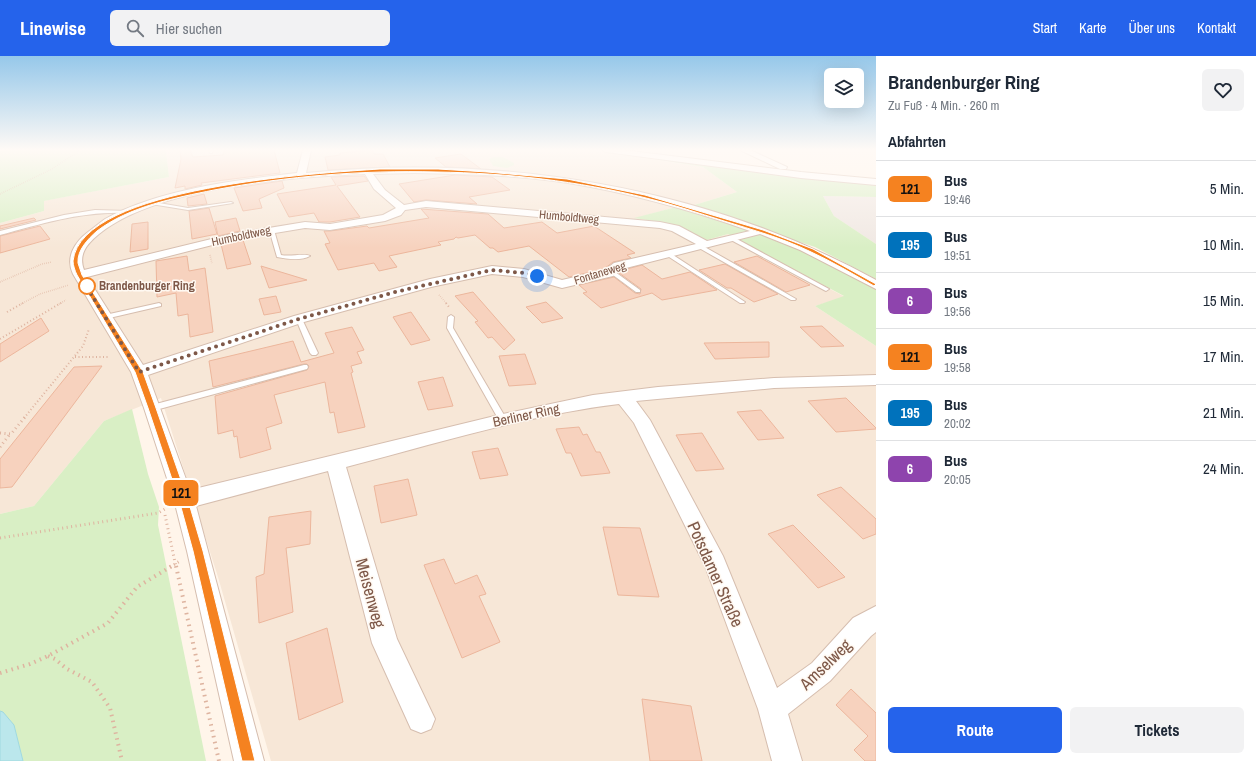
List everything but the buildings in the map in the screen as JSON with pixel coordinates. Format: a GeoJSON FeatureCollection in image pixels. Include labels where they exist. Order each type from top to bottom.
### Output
{"type":"FeatureCollection","features":[{"type":"Feature","properties":{"kind":"street"},"geometry":{"type":"LineString","coordinates":[[244,183],[176,196],[129,212],[104,224],[90,235],[79,247],[75,262],[81,278],[139,372],[152,408],[170,504],[198,551],[249,761]]}},
{"type":"Feature","properties":{"kind":"street"},"geometry":{"type":"LineString","coordinates":[[374,183],[392,202],[402,208]]}},
{"type":"Feature","properties":{"kind":"street"},"geometry":{"type":"LineString","coordinates":[[577,183],[645,196],[761,231],[811,250],[876,284]]}},
{"type":"Feature","properties":{"kind":"street","name":"Humboldtweg"},"geometry":{"type":"LineString","coordinates":[[81,278],[160,254],[232,236],[305,224],[330,227],[385,218],[397,213],[402,208],[426,204],[660,225],[675,228],[704,246]]}},
{"type":"Feature","properties":{"kind":"street","name":"Fontaneweg"},"geometry":{"type":"LineString","coordinates":[[139,372],[299,319],[430,283],[492,270],[524,273],[562,284],[611,271],[618,266],[761,231]]}},
{"type":"Feature","properties":{"kind":"street","name":"Berliner Ring"},"geometry":{"type":"LineString","coordinates":[[170,504],[503,420],[593,401],[658,393],[774,383],[876,380]]}},
{"type":"Feature","properties":{"kind":"street","name":"Potsdamer Straße"},"geometry":{"type":"LineString","coordinates":[[624,398],[641,420],[715,563],[772,709],[787,761]]}},
{"type":"Feature","properties":{"kind":"street","name":"Meisenweg"},"geometry":{"type":"LineString","coordinates":[[335,462],[385,642],[421,719]]}},
{"type":"Feature","properties":{"kind":"street","name":"Amselweg"},"geometry":{"type":"LineString","coordinates":[[772,709],[821,672],[862,627],[876,618]]}},
{"type":"Feature","properties":{"kind":"lane"},"geometry":{"type":"LineString","coordinates":[[153,203],[188,209],[231,202]]}},
{"type":"Feature","properties":{"kind":"lane"},"geometry":{"type":"LineString","coordinates":[[0,234],[78,212],[99,210],[129,212]]}},
{"type":"Feature","properties":{"kind":"lane"},"geometry":{"type":"LineString","coordinates":[[271,230],[280,256],[289,258],[306,256]]}},
{"type":"Feature","properties":{"kind":"lane"},"geometry":{"type":"LineString","coordinates":[[733,238],[826,289]]}},
{"type":"Feature","properties":{"kind":"lane"},"geometry":{"type":"LineString","coordinates":[[704,246],[793,299]]}},
{"type":"Feature","properties":{"kind":"lane"},"geometry":{"type":"LineString","coordinates":[[668,254],[742,302]]}},
{"type":"Feature","properties":{"kind":"lane"},"geometry":{"type":"LineString","coordinates":[[611,271],[638,291]]}},
{"type":"Feature","properties":{"kind":"lane"},"geometry":{"type":"LineString","coordinates":[[105,316],[158,305]]}},
{"type":"Feature","properties":{"kind":"lane"},"geometry":{"type":"LineString","coordinates":[[451,317],[450,328],[503,420]]}},
{"type":"Feature","properties":{"kind":"lane"},"geometry":{"type":"LineString","coordinates":[[299,319],[314,353]]}},
{"type":"Feature","properties":{"kind":"lane"},"geometry":{"type":"LineString","coordinates":[[152,408],[304,366]]}},
{"type":"Feature","properties":{"kind":"path"},"geometry":{"type":"LineString","coordinates":[[0,194],[23,183]]}},
{"type":"Feature","properties":{"kind":"path"},"geometry":{"type":"LineString","coordinates":[[0,282],[42,264],[52,262]]}},
{"type":"Feature","properties":{"kind":"path"},"geometry":{"type":"LineString","coordinates":[[7,312],[40,294],[81,278]]}},
{"type":"Feature","properties":{"kind":"path"},"geometry":{"type":"LineString","coordinates":[[430,283],[452,311],[451,317]]}},
{"type":"Feature","properties":{"kind":"path"},"geometry":{"type":"LineString","coordinates":[[0,339],[66,300]]}},
{"type":"Feature","properties":{"kind":"path"},"geometry":{"type":"LineString","coordinates":[[0,447],[83,346],[89,329]]}},
{"type":"Feature","properties":{"kind":"path"},"geometry":{"type":"LineString","coordinates":[[74,357],[115,356]]}},
{"type":"Feature","properties":{"kind":"path"},"geometry":{"type":"LineString","coordinates":[[0,433],[11,434]]}},
{"type":"Feature","properties":{"kind":"path"},"geometry":{"type":"LineString","coordinates":[[0,538],[158,513],[170,504]]}},
{"type":"Feature","properties":{"kind":"path"},"geometry":{"type":"LineString","coordinates":[[170,504],[175,564],[219,761]]}},
{"type":"Feature","properties":{"kind":"path"},"geometry":{"type":"LineString","coordinates":[[0,673],[30,664],[48,656],[108,623],[137,587],[198,551]]}},
{"type":"Feature","properties":{"kind":"path"},"geometry":{"type":"LineString","coordinates":[[48,656],[55,659],[67,669],[92,682],[110,708],[122,761]]}},
{"type":"Feature","properties":{"kind":"shaded area"},"geometry":{"type":"Polygon","coordinates":[[[138,183],[725,183],[737,192],[691,206],[642,194],[641,199],[676,207],[636,218],[672,224],[707,240],[728,234],[845,297],[815,306],[876,346],[876,761],[271,761],[218,577],[161,398],[104,421],[34,506],[0,514],[0,223],[44,211],[43,201],[138,183]]]}},
{"type":"Feature","properties":{"kind":"shaded area"},"geometry":{"type":"Polygon","coordinates":[[[823,196],[876,197],[876,244],[834,216],[823,196]]]}},
{"type":"Feature","properties":{"kind":"green space"},"geometry":{"type":"Polygon","coordinates":[[[0,183],[138,183],[44,201],[44,211],[0,223],[0,183]]]}},
{"type":"Feature","properties":{"kind":"green space"},"geometry":{"type":"Polygon","coordinates":[[[725,183],[876,183],[876,197],[823,196],[834,216],[876,244],[876,279],[815,247],[691,206],[737,192],[725,183]]]}},
{"type":"Feature","properties":{"kind":"green space"},"geometry":{"type":"Polygon","coordinates":[[[676,207],[760,234],[805,252],[876,289],[876,346],[815,306],[844,296],[728,234],[707,240],[672,224],[634,218],[676,207]]]}},
{"type":"Feature","properties":{"kind":"green space"},"geometry":{"type":"Polygon","coordinates":[[[132,409],[148,474],[159,507],[158,525],[206,761],[23,761],[14,725],[3,712],[0,711],[0,514],[34,506],[104,421],[132,409]]]}},
{"type":"Feature","properties":{"kind":"water"},"geometry":{"type":"Polygon","coordinates":[[[0,711],[3,712],[14,725],[23,761],[0,761],[0,711]]]}},
{"type":"Feature","properties":{"kind":"bus line","name":"121"},"geometry":{"type":"LineString","coordinates":[[244,183],[176,196],[123,214],[104,224],[90,235],[79,247],[75,262],[80,275],[139,372],[152,408],[184,500],[198,551],[249,761]]}},
{"type":"Feature","properties":{"kind":"bus line","name":"121"},"geometry":{"type":"LineString","coordinates":[[577,183],[669,202],[761,231],[811,250],[876,284]]}},
{"type":"Feature","properties":{"kind":"place","name":"Brandenburger Ring"},"geometry":{"type":"Point","coordinates":[87,286]}},
{"type":"Feature","properties":{"kind":"route"},"geometry":{"type":"LineString","coordinates":[[87,286],[83,281],[139,372],[261,333],[299,319],[430,283],[492,270],[524,273],[537,276]]}}]}
